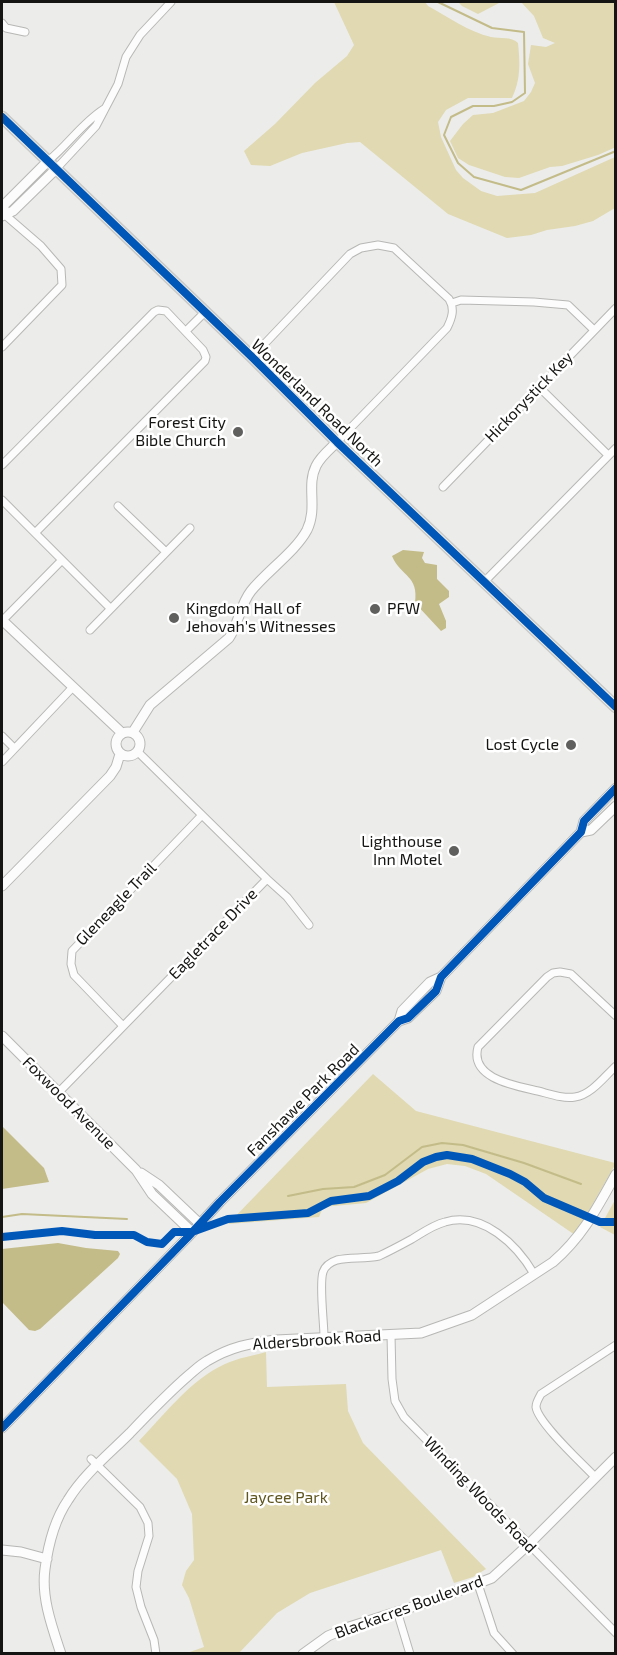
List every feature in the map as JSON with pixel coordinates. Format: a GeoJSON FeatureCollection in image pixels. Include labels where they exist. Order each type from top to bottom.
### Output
{"type":"FeatureCollection","features":[{"type":"Feature","properties":{"kind":"main road","name":"Wonderland Road North"},"geometry":{"type":"LineString","coordinates":[[2,117],[615,708]]}},
{"type":"Feature","properties":{"kind":"street"},"geometry":{"type":"LineString","coordinates":[[2,215],[13,211],[52,165],[96,126],[118,84],[126,57],[162,6],[171,2]]}},
{"type":"Feature","properties":{"kind":"street"},"geometry":{"type":"LineString","coordinates":[[2,23],[6,28],[25,32]]}},
{"type":"Feature","properties":{"kind":"street"},"geometry":{"type":"LineString","coordinates":[[52,165],[57,154],[90,118],[104,109]]}},
{"type":"Feature","properties":{"kind":"street"},"geometry":{"type":"LineString","coordinates":[[2,215],[41,246],[61,269],[62,285],[2,347]]}},
{"type":"Feature","properties":{"kind":"street"},"geometry":{"type":"LineString","coordinates":[[132,732],[150,705],[229,638],[250,592],[303,537],[313,510],[312,482],[315,468],[323,456],[447,328],[452,317],[452,303],[394,248],[378,245],[361,248],[350,254],[252,357]]}},
{"type":"Feature","properties":{"kind":"street"},"geometry":{"type":"LineString","coordinates":[[452,303],[461,300],[568,305],[594,330]]}},
{"type":"Feature","properties":{"kind":"street","name":"Hickorystick Key"},"geometry":{"type":"LineString","coordinates":[[442,487],[615,308]]}},
{"type":"Feature","properties":{"kind":"street"},"geometry":{"type":"LineString","coordinates":[[2,465],[150,315],[158,310],[166,311],[203,350],[205,361],[35,533]]}},
{"type":"Feature","properties":{"kind":"street"},"geometry":{"type":"LineString","coordinates":[[186,331],[204,313]]}},
{"type":"Feature","properties":{"kind":"street"},"geometry":{"type":"LineString","coordinates":[[539,387],[608,455]]}},
{"type":"Feature","properties":{"kind":"street"},"geometry":{"type":"LineString","coordinates":[[484,582],[615,448]]}},
{"type":"Feature","properties":{"kind":"street"},"geometry":{"type":"LineString","coordinates":[[2,500],[110,608]]}},
{"type":"Feature","properties":{"kind":"street"},"geometry":{"type":"LineString","coordinates":[[118,506],[166,552]]}},
{"type":"Feature","properties":{"kind":"street"},"geometry":{"type":"LineString","coordinates":[[90,630],[190,528]]}},
{"type":"Feature","properties":{"kind":"street"},"geometry":{"type":"LineString","coordinates":[[62,560],[2,620],[122,733]]}},
{"type":"Feature","properties":{"kind":"street"},"geometry":{"type":"LineString","coordinates":[[2,762],[73,687]]}},
{"type":"Feature","properties":{"kind":"street"},"geometry":{"type":"LineString","coordinates":[[132,732],[140,742],[138,752],[130,757],[117,751],[116,741],[122,733],[132,732]]}},
{"type":"Feature","properties":{"kind":"street"},"geometry":{"type":"LineString","coordinates":[[2,736],[14,748]]}},
{"type":"Feature","properties":{"kind":"street","name":"Eagletrace Drive"},"geometry":{"type":"LineString","coordinates":[[58,1093],[267,879],[138,752]]}},
{"type":"Feature","properties":{"kind":"street"},"geometry":{"type":"LineString","coordinates":[[2,886],[110,776],[120,754]]}},
{"type":"Feature","properties":{"kind":"street","name":"Fanshawe Park Road"},"geometry":{"type":"LineString","coordinates":[[2,1428],[399,1021],[402,1011],[430,982],[441,977],[581,832],[584,821],[615,789]]}},
{"type":"Feature","properties":{"kind":"street","name":"Fanshawe Park Road"},"geometry":{"type":"LineString","coordinates":[[581,832],[591,830],[615,806]]}},
{"type":"Feature","properties":{"kind":"street","name":"Gleneagle Trail"},"geometry":{"type":"LineString","coordinates":[[123,1026],[74,975],[71,964],[72,951],[202,815]]}},
{"type":"Feature","properties":{"kind":"street"},"geometry":{"type":"LineString","coordinates":[[267,879],[287,897],[309,925]]}},
{"type":"Feature","properties":{"kind":"street"},"geometry":{"type":"LineString","coordinates":[[615,1016],[571,974],[553,973],[478,1047],[477,1057],[480,1067],[500,1081],[572,1098],[590,1091],[615,1066]]}},
{"type":"Feature","properties":{"kind":"street","name":"Foxwood Avenue"},"geometry":{"type":"LineString","coordinates":[[2,1036],[136,1170],[159,1185],[200,1224]]}},
{"type":"Feature","properties":{"kind":"street","name":"Foxwood Avenue"},"geometry":{"type":"LineString","coordinates":[[136,1170],[152,1194],[192,1232]]}},
{"type":"Feature","properties":{"kind":"street","name":"Aldersbrook Road"},"geometry":{"type":"LineString","coordinates":[[61,1653],[52,1625],[44,1571],[57,1522],[66,1502],[94,1463],[204,1362],[230,1348],[255,1342],[421,1333],[472,1315],[553,1262],[573,1243],[588,1224],[615,1174]]}},
{"type":"Feature","properties":{"kind":"street"},"geometry":{"type":"LineString","coordinates":[[324,1337],[322,1279],[327,1265],[337,1260],[379,1256],[445,1222],[470,1221],[480,1223],[494,1231],[518,1251],[534,1274]]}},
{"type":"Feature","properties":{"kind":"street","name":"Winding Woods Road"},"geometry":{"type":"LineString","coordinates":[[391,1335],[395,1401],[404,1417],[615,1633]]}},
{"type":"Feature","properties":{"kind":"street"},"geometry":{"type":"LineString","coordinates":[[595,1477],[543,1422],[536,1409],[537,1401],[541,1394],[615,1345]]}},
{"type":"Feature","properties":{"kind":"street","name":"Blackacres Boulevard"},"geometry":{"type":"LineString","coordinates":[[303,1653],[328,1636],[349,1627],[492,1578],[615,1457]]}},
{"type":"Feature","properties":{"kind":"street"},"geometry":{"type":"LineString","coordinates":[[94,1463],[140,1507],[148,1523],[149,1536],[138,1571],[136,1587],[156,1653]]}},
{"type":"Feature","properties":{"kind":"street"},"geometry":{"type":"LineString","coordinates":[[2,1550],[47,1559]]}},
{"type":"Feature","properties":{"kind":"street"},"geometry":{"type":"LineString","coordinates":[[477,1584],[494,1633],[513,1653]]}},
{"type":"Feature","properties":{"kind":"street"},"geometry":{"type":"LineString","coordinates":[[397,1611],[410,1653]]}},
{"type":"Feature","properties":{"kind":"green space"},"geometry":{"type":"Polygon","coordinates":[[[334,2],[425,2],[428,6],[475,32],[518,43],[519,71],[512,98],[468,98],[446,110],[438,122],[441,137],[456,170],[481,191],[497,196],[535,193],[615,157],[615,208],[593,221],[575,226],[507,238],[448,214],[360,142],[302,153],[270,166],[251,165],[244,151],[275,124],[315,83],[347,56],[354,45],[334,2]]]}},
{"type":"Feature","properties":{"kind":"green space"},"geometry":{"type":"Polygon","coordinates":[[[458,2],[501,2],[478,14],[458,2]]]}},
{"type":"Feature","properties":{"kind":"green space"},"geometry":{"type":"Polygon","coordinates":[[[521,2],[615,2],[616,147],[598,155],[562,166],[550,167],[519,178],[505,177],[469,165],[458,158],[450,141],[473,115],[493,113],[524,101],[531,92],[535,83],[528,64],[531,45],[546,47],[555,43],[543,38],[534,16],[521,2]]]}},
{"type":"Feature","properties":{"kind":"green space"},"geometry":{"type":"Polygon","coordinates":[[[373,1074],[416,1111],[615,1163],[615,1165],[575,1235],[486,1174],[465,1166],[447,1164],[428,1169],[366,1203],[323,1207],[319,1217],[228,1224],[373,1074]]]}},
{"type":"Feature","properties":{"kind":"green space"},"geometry":{"type":"Polygon","coordinates":[[[615,1200],[615,1235],[600,1227],[615,1200]]]}},
{"type":"Feature","properties":{"kind":"green space","name":"Jaycee Park"},"geometry":{"type":"Polygon","coordinates":[[[266,1352],[267,1387],[346,1384],[348,1411],[363,1443],[486,1569],[473,1577],[454,1583],[441,1550],[310,1593],[277,1613],[239,1653],[187,1653],[204,1647],[189,1598],[182,1585],[186,1571],[194,1560],[192,1514],[177,1479],[139,1441],[200,1379],[230,1362],[266,1352]]]}},
{"type":"Feature","properties":{"kind":"shaded area"},"geometry":{"type":"Polygon","coordinates":[[[403,550],[424,552],[422,558],[425,563],[437,565],[437,579],[449,591],[449,597],[439,604],[446,621],[446,628],[441,631],[415,603],[416,594],[412,581],[392,556],[403,550]]]}},
{"type":"Feature","properties":{"kind":"shaded area"},"geometry":{"type":"Polygon","coordinates":[[[2,1126],[44,1168],[49,1182],[2,1189],[2,1126]]]}},
{"type":"Feature","properties":{"kind":"shaded area"},"geometry":{"type":"Polygon","coordinates":[[[58,1243],[118,1251],[120,1254],[40,1329],[29,1330],[2,1302],[2,1249],[58,1243]]]}},
{"type":"Feature","properties":{"kind":"waterway"},"geometry":{"type":"LineString","coordinates":[[438,2],[492,28],[524,32],[525,93],[512,102],[494,106],[473,106],[451,117],[444,135],[458,163],[474,177],[521,190],[616,151]]}},
{"type":"Feature","properties":{"kind":"waterway"},"geometry":{"type":"LineString","coordinates":[[288,1196],[323,1189],[354,1187],[385,1175],[422,1147],[442,1143],[463,1145],[524,1163],[581,1184]]}},
{"type":"Feature","properties":{"kind":"waterway"},"geometry":{"type":"LineString","coordinates":[[2,1217],[22,1214],[127,1219]]}},
{"type":"Feature","properties":{"kind":"cycle path"},"geometry":{"type":"LineString","coordinates":[[2,117],[252,357],[337,442],[616,707]]}},
{"type":"Feature","properties":{"kind":"cycle path"},"geometry":{"type":"LineString","coordinates":[[2,1428],[399,1021],[408,1018],[436,991],[441,977],[581,832],[584,821],[616,788]]}},
{"type":"Feature","properties":{"kind":"cycle path"},"geometry":{"type":"LineString","coordinates":[[2,1237],[62,1231],[95,1235],[134,1235],[147,1242],[162,1244],[174,1232],[192,1232],[228,1219],[308,1213],[331,1201],[369,1196],[398,1181],[423,1162],[447,1155],[472,1159],[510,1174],[525,1182],[544,1198],[600,1222],[616,1222]]}},
{"type":"Feature","properties":{"kind":"place","name":"Forest City Bible Church"},"geometry":{"type":"Point","coordinates":[238,432]}},
{"type":"Feature","properties":{"kind":"place","name":"PFW"},"geometry":{"type":"Point","coordinates":[375,609]}},
{"type":"Feature","properties":{"kind":"place","name":"Kingdom Hall of Jehovah's Witnesses"},"geometry":{"type":"Point","coordinates":[174,618]}},
{"type":"Feature","properties":{"kind":"place","name":"Lost Cycle"},"geometry":{"type":"Point","coordinates":[571,745]}},
{"type":"Feature","properties":{"kind":"place","name":"Lighthouse Inn Motel"},"geometry":{"type":"Point","coordinates":[454,851]}}]}
